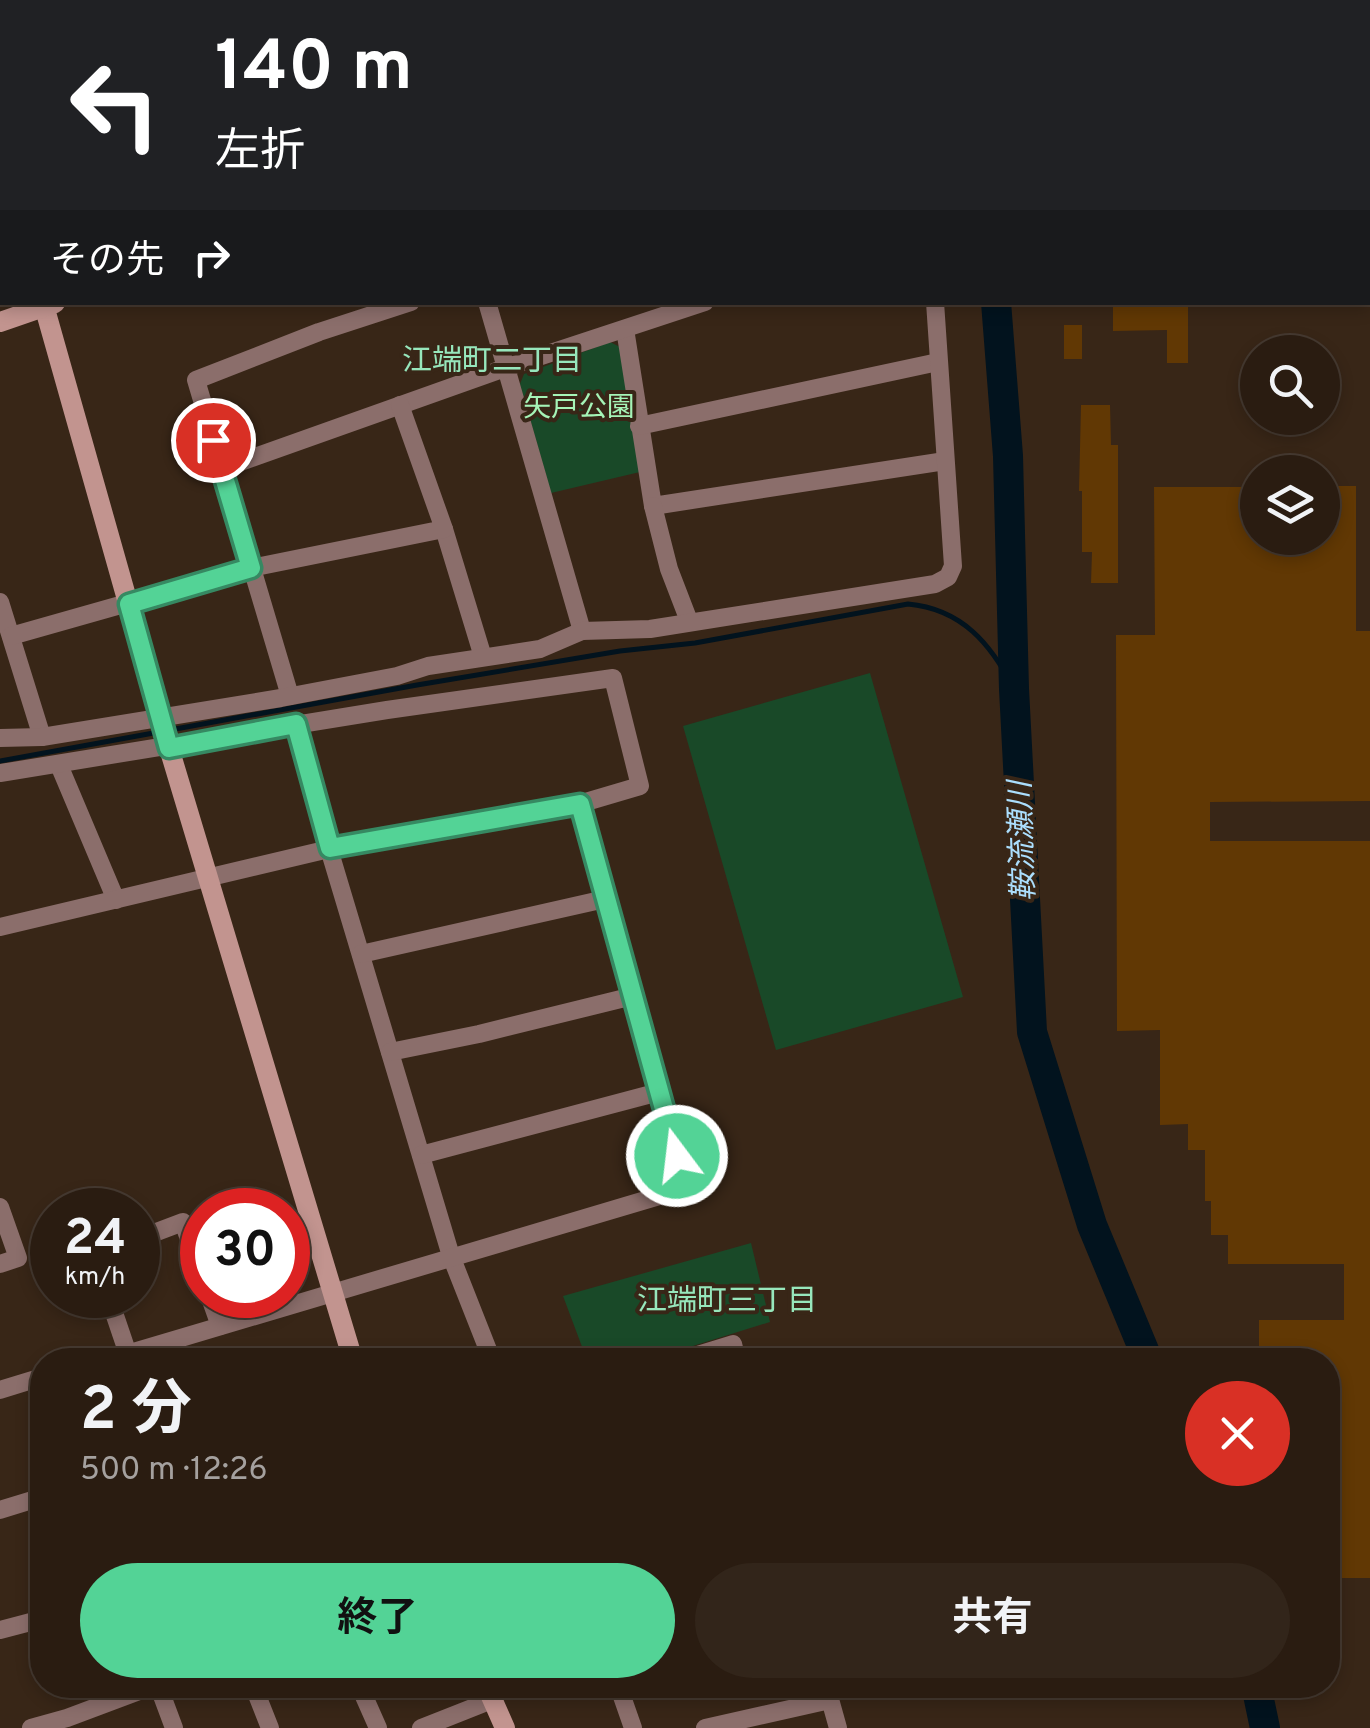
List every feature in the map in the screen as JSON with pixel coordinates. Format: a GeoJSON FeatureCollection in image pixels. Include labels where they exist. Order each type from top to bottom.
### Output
{"type":"FeatureCollection","features":[{"type":"Feature","properties":{"kind":"street"},"geometry":{"type":"LineString","coordinates":[[0,322],[45,305]]}},
{"type":"Feature","properties":{"kind":"street"},"geometry":{"type":"LineString","coordinates":[[48,305],[161,718],[350,1348]]}},
{"type":"Feature","properties":{"kind":"street"},"geometry":{"type":"LineString","coordinates":[[290,696],[196,380],[402,305]]}},
{"type":"Feature","properties":{"kind":"street"},"geometry":{"type":"LineString","coordinates":[[488,305],[582,631]]}},
{"type":"Feature","properties":{"kind":"street"},"geometry":{"type":"LineString","coordinates":[[221,469],[696,305]]}},
{"type":"Feature","properties":{"kind":"street"},"geometry":{"type":"LineString","coordinates":[[0,738],[42,737],[290,696],[398,676],[428,666],[540,649],[582,631],[650,629],[935,584],[948,577],[953,566],[935,305]]}},
{"type":"Feature","properties":{"kind":"street"},"geometry":{"type":"LineString","coordinates":[[625,329],[653,506],[688,621]]}},
{"type":"Feature","properties":{"kind":"street"},"geometry":{"type":"LineString","coordinates":[[639,426],[938,362]]}},
{"type":"Feature","properties":{"kind":"street"},"geometry":{"type":"LineString","coordinates":[[400,406],[444,529],[483,657]]}},
{"type":"Feature","properties":{"kind":"street"},"geometry":{"type":"LineString","coordinates":[[653,506],[945,461]]}},
{"type":"Feature","properties":{"kind":"street"},"geometry":{"type":"LineString","coordinates":[[11,636],[251,568],[444,529]]}},
{"type":"Feature","properties":{"kind":"street"},"geometry":{"type":"LineString","coordinates":[[0,602],[42,737]]}},
{"type":"Feature","properties":{"kind":"street"},"geometry":{"type":"LineString","coordinates":[[0,773],[296,724],[613,678],[640,786],[580,804],[330,848],[0,927]]}},
{"type":"Feature","properties":{"kind":"street"},"geometry":{"type":"LineString","coordinates":[[296,724],[421,1155],[452,1256],[487,1348]]}},
{"type":"Feature","properties":{"kind":"street"},"geometry":{"type":"LineString","coordinates":[[59,765],[116,900]]}},
{"type":"Feature","properties":{"kind":"street"},"geometry":{"type":"LineString","coordinates":[[155,1348],[686,1188],[580,804]]}},
{"type":"Feature","properties":{"kind":"street"},"geometry":{"type":"LineString","coordinates":[[361,954],[605,899]]}},
{"type":"Feature","properties":{"kind":"street"},"geometry":{"type":"LineString","coordinates":[[390,1052],[633,996]]}},
{"type":"Feature","properties":{"kind":"street"},"geometry":{"type":"LineString","coordinates":[[421,1155],[659,1092]]}},
{"type":"Feature","properties":{"kind":"street"},"geometry":{"type":"LineString","coordinates":[[0,1207],[18,1258],[0,1264]]}},
{"type":"Feature","properties":{"kind":"street"},"geometry":{"type":"LineString","coordinates":[[115,1318],[125,1348]]}},
{"type":"Feature","properties":{"kind":"street"},"geometry":{"type":"LineString","coordinates":[[217,1318],[220,1326]]}},
{"type":"Feature","properties":{"kind":"street"},"geometry":{"type":"LineString","coordinates":[[0,1390],[30,1381]]}},
{"type":"Feature","properties":{"kind":"street"},"geometry":{"type":"LineString","coordinates":[[0,1510],[30,1501]]}},
{"type":"Feature","properties":{"kind":"street"},"geometry":{"type":"LineString","coordinates":[[0,1630],[30,1622]]}},
{"type":"Feature","properties":{"kind":"street"},"geometry":{"type":"LineString","coordinates":[[32,1728],[122,1698]]}},
{"type":"Feature","properties":{"kind":"street"},"geometry":{"type":"LineString","coordinates":[[162,1698],[174,1728]]}},
{"type":"Feature","properties":{"kind":"street"},"geometry":{"type":"LineString","coordinates":[[257,1698],[270,1728]]}},
{"type":"Feature","properties":{"kind":"street"},"geometry":{"type":"LineString","coordinates":[[365,1698],[378,1728]]}},
{"type":"Feature","properties":{"kind":"street"},"geometry":{"type":"LineString","coordinates":[[421,1728],[478,1698]]}},
{"type":"Feature","properties":{"kind":"street"},"geometry":{"type":"LineString","coordinates":[[492,1698],[505,1728]]}},
{"type":"Feature","properties":{"kind":"street"},"geometry":{"type":"LineString","coordinates":[[623,1698],[633,1728]]}},
{"type":"Feature","properties":{"kind":"street"},"geometry":{"type":"LineString","coordinates":[[705,1728],[808,1698]]}},
{"type":"Feature","properties":{"kind":"street"},"geometry":{"type":"LineString","coordinates":[[830,1698],[838,1728]]}},
{"type":"Feature","properties":{"kind":"green space","name":"矢戸公園"},"geometry":{"type":"Polygon","coordinates":[[[610,342],[622,348],[640,472],[551,493],[520,384],[524,374],[610,342]]]}},
{"type":"Feature","properties":{"kind":"green space"},"geometry":{"type":"Polygon","coordinates":[[[870,673],[963,997],[776,1050],[683,726],[870,673]]]}},
{"type":"Feature","properties":{"kind":"green space"},"geometry":{"type":"Polygon","coordinates":[[[751,1243],[770,1322],[687,1348],[582,1348],[563,1296],[751,1243]]]}},
{"type":"Feature","properties":{"kind":"building"},"geometry":{"type":"Polygon","coordinates":[[[1113,305],[1188,305],[1188,363],[1167,363],[1167,330],[1113,331],[1113,305]]]}},
{"type":"Feature","properties":{"kind":"building"},"geometry":{"type":"Polygon","coordinates":[[[1064,325],[1082,325],[1082,359],[1064,359],[1064,325]]]}},
{"type":"Feature","properties":{"kind":"building"},"geometry":{"type":"Polygon","coordinates":[[[1081,405],[1110,405],[1111,445],[1118,445],[1118,583],[1091,583],[1092,552],[1082,552],[1081,405]]]}},
{"type":"Feature","properties":{"kind":"building"},"geometry":{"type":"Polygon","coordinates":[[[1340,486],[1356,486],[1356,631],[1370,631],[1370,801],[1210,802],[1210,841],[1370,841],[1370,1578],[1340,1578],[1340,1348],[1259,1348],[1259,1320],[1344,1320],[1344,1264],[1228,1264],[1228,1235],[1211,1235],[1211,1201],[1205,1201],[1205,1150],[1188,1150],[1188,1124],[1160,1125],[1160,1030],[1117,1031],[1116,635],[1155,635],[1154,487],[1240,487],[1240,555],[1340,555],[1340,486]]]}},
{"type":"Feature","properties":{"kind":"waterway","name":"鞍流瀬川"},"geometry":{"type":"LineString","coordinates":[[996,305],[1008,456],[1014,689],[1032,1032],[1092,1225],[1143,1348]]}},
{"type":"Feature","properties":{"kind":"waterway"},"geometry":{"type":"LineString","coordinates":[[170,730],[908,604],[944,613],[973,632],[995,657],[1014,689]]}},
{"type":"Feature","properties":{"kind":"waterway"},"geometry":{"type":"LineString","coordinates":[[0,761],[159,732]]}},
{"type":"Feature","properties":{"kind":"waterway","name":"鞍流瀬川"},"geometry":{"type":"LineString","coordinates":[[1259,1698],[1265,1728]]}},
{"type":"Feature","properties":{"kind":"district","name":"江端町二丁目"},"geometry":{"type":"Point","coordinates":[492,362]}},
{"type":"Feature","properties":{"kind":"district","name":"江端町三丁目"},"geometry":{"type":"Point","coordinates":[727,1302]}},
{"type":"Feature","properties":{"kind":"route"},"geometry":{"type":"LineString","coordinates":[[213,440],[251,568],[129,604],[169,748],[296,724],[330,848],[580,804],[677,1156]]}}]}
